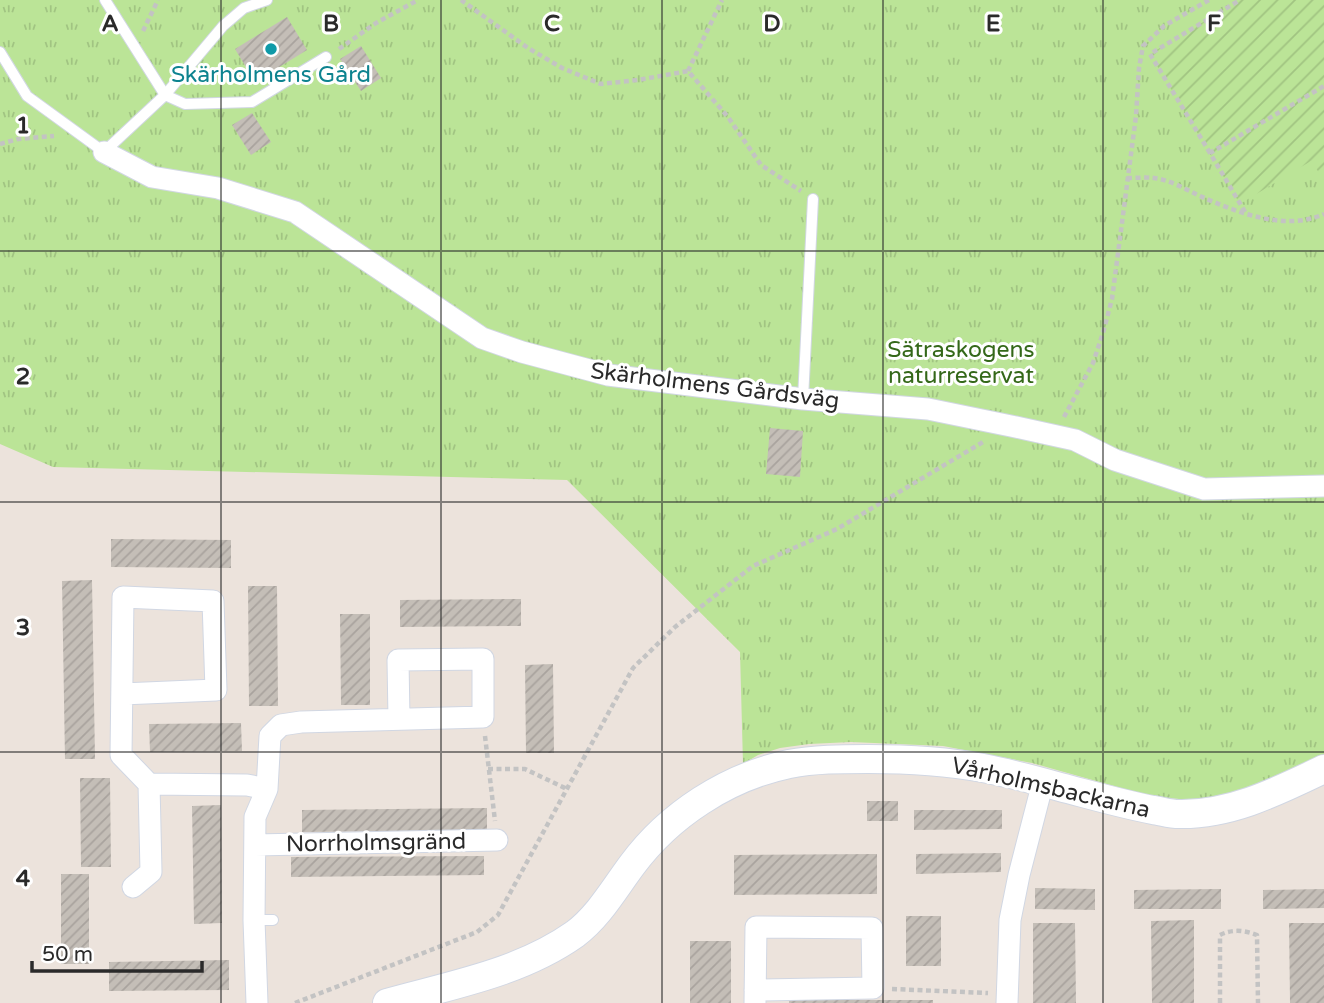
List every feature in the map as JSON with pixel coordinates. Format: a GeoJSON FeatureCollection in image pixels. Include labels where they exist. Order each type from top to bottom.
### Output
{"type":"FeatureCollection","features":[{"type":"Feature","properties":{"kind":"street","name":"Skärholmens Gårdsväg"},"geometry":{"type":"LineString","coordinates":[[104,152],[152,177],[218,188],[295,212],[482,338],[522,352],[608,375],[803,399],[928,410],[1011,426],[1075,440],[1115,460],[1204,489],[1324,486]]}},
{"type":"Feature","properties":{"kind":"street"},"geometry":{"type":"LineString","coordinates":[[122,694],[216,690],[213,601],[123,597],[121,755],[149,784],[151,872],[133,887]]}},
{"type":"Feature","properties":{"kind":"street"},"geometry":{"type":"LineString","coordinates":[[399,719],[398,660],[483,659],[483,717]]}},
{"type":"Feature","properties":{"kind":"street","name":"Norrholmsgränd"},"geometry":{"type":"LineString","coordinates":[[257,1003],[264,920],[255,845],[255,817],[267,789],[270,736],[281,725],[301,723],[483,717]]}},
{"type":"Feature","properties":{"kind":"street","name":"Vårholmsbackarna"},"geometry":{"type":"LineString","coordinates":[[387,1003],[513,967],[555,947],[595,917],[634,862],[666,827],[725,787],[788,764],[829,759],[939,762],[985,768],[1137,807],[1177,814],[1218,810],[1258,799],[1324,769]]}},
{"type":"Feature","properties":{"kind":"street"},"geometry":{"type":"LineString","coordinates":[[1007,999],[1010,920],[1018,875],[1043,782]]}},
{"type":"Feature","properties":{"kind":"street"},"geometry":{"type":"LineString","coordinates":[[149,784],[247,785],[267,789]]}},
{"type":"Feature","properties":{"kind":"street","name":"Norrholmsgränd"},"geometry":{"type":"LineString","coordinates":[[255,845],[497,839]]}},
{"type":"Feature","properties":{"kind":"street"},"geometry":{"type":"LineString","coordinates":[[756,927],[872,928],[873,988],[755,996],[756,927]]}},
{"type":"Feature","properties":{"kind":"lane"},"geometry":{"type":"LineString","coordinates":[[105,0],[165,95],[185,104],[252,102],[326,58]]}},
{"type":"Feature","properties":{"kind":"lane"},"geometry":{"type":"LineString","coordinates":[[0,52],[27,96],[104,152],[165,95],[223,26],[244,8],[267,0]]}},
{"type":"Feature","properties":{"kind":"lane"},"geometry":{"type":"LineString","coordinates":[[803,399],[813,199]]}},
{"type":"Feature","properties":{"kind":"path"},"geometry":{"type":"LineString","coordinates":[[135,47],[159,0]]}},
{"type":"Feature","properties":{"kind":"path"},"geometry":{"type":"LineString","coordinates":[[326,58],[376,23],[418,0]]}},
{"type":"Feature","properties":{"kind":"path"},"geometry":{"type":"LineString","coordinates":[[461,0],[528,48],[562,68],[601,83],[688,71]]}},
{"type":"Feature","properties":{"kind":"path"},"geometry":{"type":"LineString","coordinates":[[688,71],[722,0]]}},
{"type":"Feature","properties":{"kind":"path"},"geometry":{"type":"LineString","coordinates":[[1052,435],[1093,363],[1112,299],[1143,46],[1164,26],[1209,0]]}},
{"type":"Feature","properties":{"kind":"path"},"geometry":{"type":"LineString","coordinates":[[1240,0],[1150,54],[1245,212]]}},
{"type":"Feature","properties":{"kind":"path"},"geometry":{"type":"LineString","coordinates":[[688,71],[727,117],[761,165],[813,199]]}},
{"type":"Feature","properties":{"kind":"path"},"geometry":{"type":"LineString","coordinates":[[1210,153],[1324,86]]}},
{"type":"Feature","properties":{"kind":"path"},"geometry":{"type":"LineString","coordinates":[[0,144],[18,139],[77,133]]}},
{"type":"Feature","properties":{"kind":"path"},"geometry":{"type":"LineString","coordinates":[[1127,178],[1155,178],[1172,183],[1257,217],[1287,222],[1312,220],[1324,214]]}},
{"type":"Feature","properties":{"kind":"path"},"geometry":{"type":"LineString","coordinates":[[295,1003],[477,932],[498,915],[633,668],[675,627],[753,566],[838,529],[1011,426]]}},
{"type":"Feature","properties":{"kind":"path"},"geometry":{"type":"LineString","coordinates":[[483,717],[497,839]]}},
{"type":"Feature","properties":{"kind":"path"},"geometry":{"type":"LineString","coordinates":[[488,769],[525,769],[567,789]]}},
{"type":"Feature","properties":{"kind":"path"},"geometry":{"type":"LineString","coordinates":[[1220,1003],[1220,935],[1229,931],[1247,931],[1257,936],[1258,1003]]}},
{"type":"Feature","properties":{"kind":"path"},"geometry":{"type":"LineString","coordinates":[[873,988],[1007,999]]}},
{"type":"Feature","properties":{"kind":"green space","name":"Sätraskogens naturreservat"},"geometry":{"type":"Polygon","coordinates":[[[0,0],[1324,0],[1324,755],[1284,776],[1229,795],[1192,800],[1153,797],[1032,763],[943,746],[851,742],[809,744],[780,748],[758,755],[743,764],[740,652],[567,480],[53,467],[0,444],[0,0]]]}},
{"type":"Feature","properties":{"kind":"green space"},"geometry":{"type":"Polygon","coordinates":[[[1240,0],[1324,0],[1324,180],[1311,161],[1240,204],[1150,54],[1240,0]]]}},
{"type":"Feature","properties":{"kind":"building","name":"Skärholmens Gård"},"geometry":{"type":"Polygon","coordinates":[[[287,17],[307,50],[255,82],[235,49],[287,17]]]}},
{"type":"Feature","properties":{"kind":"building"},"geometry":{"type":"Polygon","coordinates":[[[361,46],[381,78],[361,91],[340,59],[361,46]]]}},
{"type":"Feature","properties":{"kind":"building"},"geometry":{"type":"Polygon","coordinates":[[[252,113],[271,142],[251,155],[232,125],[252,113]]]}},
{"type":"Feature","properties":{"kind":"building"},"geometry":{"type":"Polygon","coordinates":[[[770,428],[803,431],[800,477],[766,474],[770,428]]]}},
{"type":"Feature","properties":{"kind":"building"},"geometry":{"type":"Polygon","coordinates":[[[111,539],[231,540],[231,568],[111,567],[111,539]]]}},
{"type":"Feature","properties":{"kind":"building"},"geometry":{"type":"Polygon","coordinates":[[[92,580],[95,759],[65,759],[62,581],[92,580]]]}},
{"type":"Feature","properties":{"kind":"building"},"geometry":{"type":"Polygon","coordinates":[[[248,586],[277,586],[278,706],[249,706],[248,586]]]}},
{"type":"Feature","properties":{"kind":"building"},"geometry":{"type":"Polygon","coordinates":[[[521,599],[521,626],[400,627],[400,600],[521,599]]]}},
{"type":"Feature","properties":{"kind":"building"},"geometry":{"type":"Polygon","coordinates":[[[340,614],[370,614],[370,705],[341,705],[340,614]]]}},
{"type":"Feature","properties":{"kind":"building"},"geometry":{"type":"Polygon","coordinates":[[[553,664],[554,753],[526,753],[525,665],[553,664]]]}},
{"type":"Feature","properties":{"kind":"building"},"geometry":{"type":"Polygon","coordinates":[[[241,723],[242,751],[150,752],[149,724],[241,723]]]}},
{"type":"Feature","properties":{"kind":"building"},"geometry":{"type":"Polygon","coordinates":[[[80,778],[110,778],[111,867],[81,867],[80,778]]]}},
{"type":"Feature","properties":{"kind":"building"},"geometry":{"type":"Polygon","coordinates":[[[867,801],[898,801],[898,821],[867,821],[867,801]]]}},
{"type":"Feature","properties":{"kind":"building"},"geometry":{"type":"Polygon","coordinates":[[[221,805],[222,923],[194,924],[192,806],[221,805]]]}},
{"type":"Feature","properties":{"kind":"building"},"geometry":{"type":"Polygon","coordinates":[[[487,808],[487,830],[302,832],[302,810],[487,808]]]}},
{"type":"Feature","properties":{"kind":"building"},"geometry":{"type":"Polygon","coordinates":[[[914,810],[1002,810],[1002,829],[914,830],[914,810]]]}},
{"type":"Feature","properties":{"kind":"building"},"geometry":{"type":"Polygon","coordinates":[[[1001,853],[1001,872],[916,874],[916,854],[1001,853]]]}},
{"type":"Feature","properties":{"kind":"building"},"geometry":{"type":"Polygon","coordinates":[[[877,854],[877,894],[734,895],[734,855],[877,854]]]}},
{"type":"Feature","properties":{"kind":"building"},"geometry":{"type":"Polygon","coordinates":[[[484,856],[484,875],[291,877],[291,857],[484,856]]]}},
{"type":"Feature","properties":{"kind":"building"},"geometry":{"type":"Polygon","coordinates":[[[61,874],[89,874],[89,964],[61,964],[61,874]]]}},
{"type":"Feature","properties":{"kind":"building"},"geometry":{"type":"Polygon","coordinates":[[[1035,888],[1095,889],[1095,910],[1035,909],[1035,888]]]}},
{"type":"Feature","properties":{"kind":"building"},"geometry":{"type":"Polygon","coordinates":[[[1221,889],[1221,909],[1134,909],[1134,890],[1221,889]]]}},
{"type":"Feature","properties":{"kind":"building"},"geometry":{"type":"Polygon","coordinates":[[[1324,889],[1324,908],[1263,909],[1263,890],[1324,889]]]}},
{"type":"Feature","properties":{"kind":"building"},"geometry":{"type":"Polygon","coordinates":[[[906,916],[941,916],[941,966],[906,966],[906,916]]]}},
{"type":"Feature","properties":{"kind":"building"},"geometry":{"type":"Polygon","coordinates":[[[1194,920],[1194,1003],[1152,1003],[1151,921],[1194,920]]]}},
{"type":"Feature","properties":{"kind":"building"},"geometry":{"type":"Polygon","coordinates":[[[1033,923],[1075,923],[1076,1003],[1033,1003],[1033,923]]]}},
{"type":"Feature","properties":{"kind":"building"},"geometry":{"type":"Polygon","coordinates":[[[1289,923],[1324,923],[1324,1003],[1290,1003],[1289,923]]]}},
{"type":"Feature","properties":{"kind":"building"},"geometry":{"type":"Polygon","coordinates":[[[690,941],[731,941],[731,1003],[690,1003],[690,941]]]}},
{"type":"Feature","properties":{"kind":"building"},"geometry":{"type":"Polygon","coordinates":[[[229,960],[229,990],[109,991],[109,962],[229,960]]]}},
{"type":"Feature","properties":{"kind":"building"},"geometry":{"type":"Polygon","coordinates":[[[789,1000],[933,1000],[933,1003],[789,1003],[789,1000]]]}},
{"type":"Feature","properties":{"kind":"place","name":"Skärholmens Gård"},"geometry":{"type":"Point","coordinates":[271,49]}}]}
